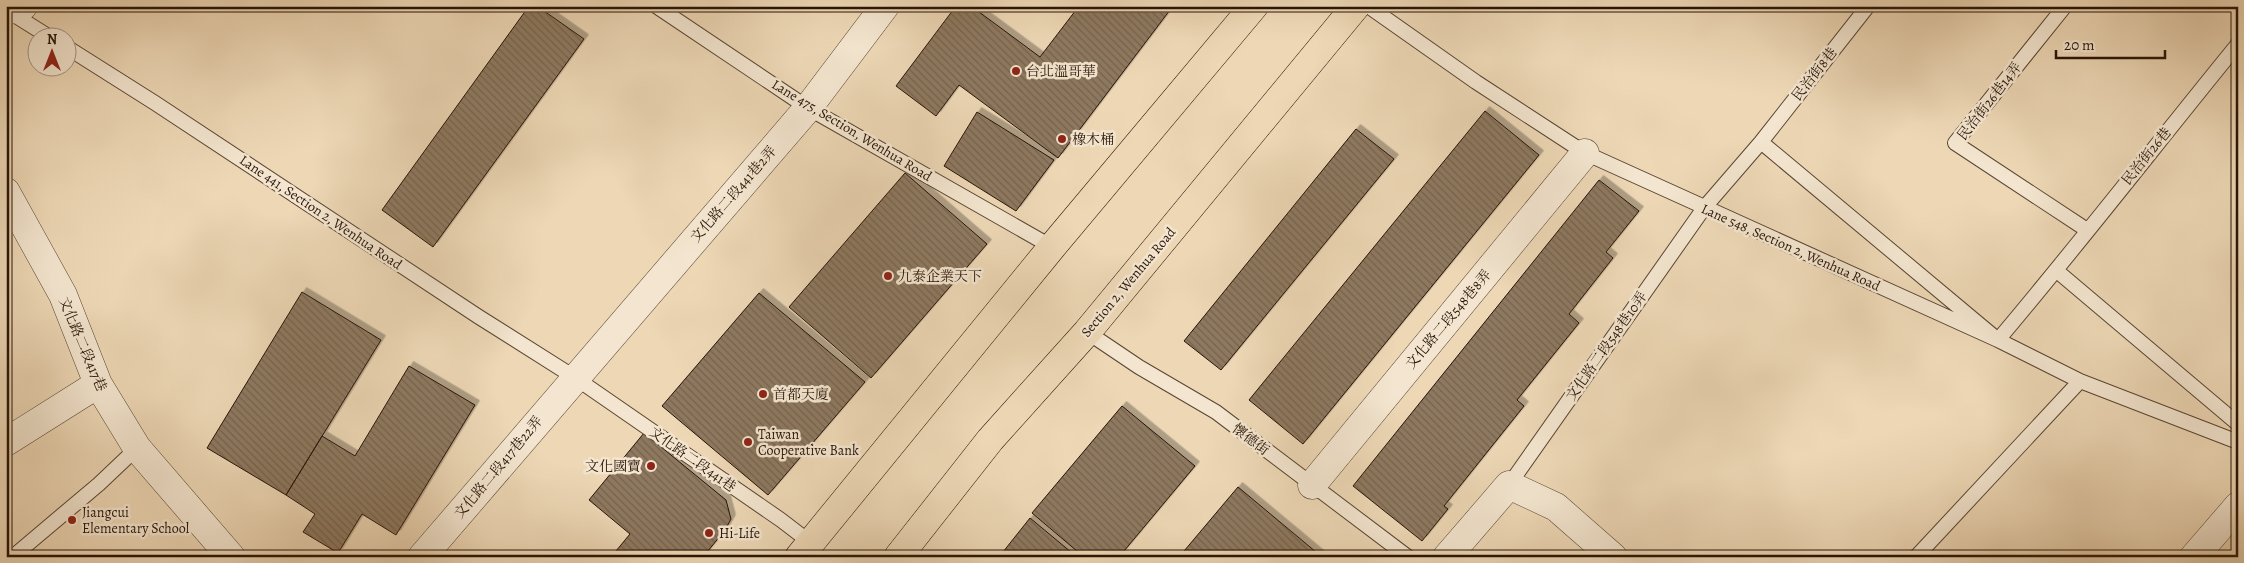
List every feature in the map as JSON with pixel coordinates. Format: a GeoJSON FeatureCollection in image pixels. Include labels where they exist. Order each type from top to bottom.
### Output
{"type":"FeatureCollection","features":[{"type":"Feature","properties":{"kind":"main road"},"geometry":{"type":"LineString","coordinates":[[805,550],[1052,246],[1254,6]]}},
{"type":"Feature","properties":{"kind":"main road","name":"Section 2, Wenhua Road"},"geometry":{"type":"LineString","coordinates":[[898,557],[990,440],[1088,332],[1356,6]]}},
{"type":"Feature","properties":{"kind":"street","name":"文化路二段441巷2弄"},"geometry":{"type":"LineString","coordinates":[[574,377],[808,108],[885,6]]}},
{"type":"Feature","properties":{"kind":"street","name":"文化路二段548巷8弄"},"geometry":{"type":"LineString","coordinates":[[1312,485],[1585,154]]}},
{"type":"Feature","properties":{"kind":"street","name":"文化路二段417巷"},"geometry":{"type":"LineString","coordinates":[[6,192],[63,296],[98,384],[137,448],[231,557]]}},
{"type":"Feature","properties":{"kind":"street","name":"文化路二段417巷22弄"},"geometry":{"type":"LineString","coordinates":[[422,557],[574,377]]}},
{"type":"Feature","properties":{"kind":"street"},"geometry":{"type":"LineString","coordinates":[[6,442],[98,384]]}},
{"type":"Feature","properties":{"kind":"street"},"geometry":{"type":"LineString","coordinates":[[1447,557],[1509,485],[1556,507],[1613,557]]}},
{"type":"Feature","properties":{"kind":"street"},"geometry":{"type":"LineString","coordinates":[[2194,557],[2235,515]]}},
{"type":"Feature","properties":{"kind":"lane","name":"Lane 475, Section, Wenhua Road"},"geometry":{"type":"LineString","coordinates":[[656,6],[808,108],[1052,246]]}},
{"type":"Feature","properties":{"kind":"lane","name":"Lane 548, Section 2, Wenhua Road"},"geometry":{"type":"LineString","coordinates":[[1368,6],[1476,82],[1585,154],[1998,340],[2080,381],[2238,442]]}},
{"type":"Feature","properties":{"kind":"lane","name":"民治街8巷"},"geometry":{"type":"LineString","coordinates":[[1704,208],[1761,142],[1868,6]]}},
{"type":"Feature","properties":{"kind":"lane","name":"民治街26巷14弄"},"geometry":{"type":"LineString","coordinates":[[2064,6],[1955,143],[2087,230]]}},
{"type":"Feature","properties":{"kind":"lane"},"geometry":{"type":"LineString","coordinates":[[12,9],[38,28]]}},
{"type":"Feature","properties":{"kind":"lane","name":"民治街26巷"},"geometry":{"type":"LineString","coordinates":[[1998,340],[2057,271],[2087,230],[2238,44]]}},
{"type":"Feature","properties":{"kind":"lane","name":"Lane 441, Section 2, Wenhua Road"},"geometry":{"type":"LineString","coordinates":[[78,54],[479,317],[574,377]]}},
{"type":"Feature","properties":{"kind":"lane"},"geometry":{"type":"LineString","coordinates":[[1761,142],[1998,340]]}},
{"type":"Feature","properties":{"kind":"lane","name":"文化路二段548巷10弄"},"geometry":{"type":"LineString","coordinates":[[1509,485],[1704,208]]}},
{"type":"Feature","properties":{"kind":"lane"},"geometry":{"type":"LineString","coordinates":[[2057,271],[2238,424]]}},
{"type":"Feature","properties":{"kind":"lane","name":"懷德街"},"geometry":{"type":"LineString","coordinates":[[1088,332],[1139,367],[1216,412],[1408,557]]}},
{"type":"Feature","properties":{"kind":"lane","name":"文化路二段441巷"},"geometry":{"type":"LineString","coordinates":[[574,377],[781,520],[805,550]]}},
{"type":"Feature","properties":{"kind":"lane"},"geometry":{"type":"LineString","coordinates":[[1916,557],[2080,381]]}},
{"type":"Feature","properties":{"kind":"lane"},"geometry":{"type":"LineString","coordinates":[[16,554],[99,484],[137,448]]}},
{"type":"Feature","properties":{"kind":"building"},"geometry":{"type":"Polygon","coordinates":[[[529,6],[537,6],[584,39],[433,247],[382,210],[529,6]]]}},
{"type":"Feature","properties":{"kind":"building","name":"台北溫哥華"},"geometry":{"type":"Polygon","coordinates":[[[956,6],[971,6],[1040,57],[1079,6],[1173,6],[1058,158],[959,85],[936,116],[896,86],[956,6]]]}},
{"type":"Feature","properties":{"kind":"building"},"geometry":{"type":"Polygon","coordinates":[[[1485,111],[1539,155],[1303,444],[1249,400],[1485,111]]]}},
{"type":"Feature","properties":{"kind":"building"},"geometry":{"type":"Polygon","coordinates":[[[977,112],[1054,160],[1016,211],[944,166],[977,112]]]}},
{"type":"Feature","properties":{"kind":"building"},"geometry":{"type":"Polygon","coordinates":[[[1356,129],[1394,159],[1221,370],[1184,341],[1356,129]]]}},
{"type":"Feature","properties":{"kind":"building","name":"九泰企業天下"},"geometry":{"type":"Polygon","coordinates":[[[905,173],[987,244],[871,378],[789,307],[905,173]]]}},
{"type":"Feature","properties":{"kind":"building"},"geometry":{"type":"Polygon","coordinates":[[[1599,180],[1639,211],[1606,252],[1613,258],[1569,314],[1579,323],[1517,400],[1524,406],[1444,506],[1448,509],[1422,541],[1353,486],[1599,180]]]}},
{"type":"Feature","properties":{"kind":"building"},"geometry":{"type":"Polygon","coordinates":[[[302,292],[381,340],[286,495],[207,448],[302,292]]]}},
{"type":"Feature","properties":{"kind":"building","name":"首都天廈"},"geometry":{"type":"Polygon","coordinates":[[[759,293],[865,382],[768,495],[662,406],[759,293]]]}},
{"type":"Feature","properties":{"kind":"building"},"geometry":{"type":"Polygon","coordinates":[[[409,366],[475,405],[396,535],[362,514],[338,553],[303,532],[315,514],[286,495],[322,436],[355,456],[409,366]]]}},
{"type":"Feature","properties":{"kind":"building"},"geometry":{"type":"Polygon","coordinates":[[[1122,406],[1195,466],[1119,557],[1084,557],[1032,513],[1122,406]]]}},
{"type":"Feature","properties":{"kind":"building","name":"文化國寶"},"geometry":{"type":"Polygon","coordinates":[[[644,433],[726,500],[731,519],[725,530],[703,557],[611,557],[630,534],[589,500],[644,433]]]}},
{"type":"Feature","properties":{"kind":"building"},"geometry":{"type":"Polygon","coordinates":[[[1238,487],[1322,557],[1179,557],[1238,487]]]}},
{"type":"Feature","properties":{"kind":"building"},"geometry":{"type":"Polygon","coordinates":[[[1030,518],[1077,557],[999,557],[1030,518]]]}},
{"type":"Feature","properties":{"kind":"place","name":"台北溫哥華"},"geometry":{"type":"Point","coordinates":[1016,71]}},
{"type":"Feature","properties":{"kind":"place","name":"橡木桶"},"geometry":{"type":"Point","coordinates":[1062,139]}},
{"type":"Feature","properties":{"kind":"place","name":"九泰企業天下"},"geometry":{"type":"Point","coordinates":[888,276]}},
{"type":"Feature","properties":{"kind":"place","name":"首都天廈"},"geometry":{"type":"Point","coordinates":[763,394]}},
{"type":"Feature","properties":{"kind":"place","name":"Taiwan Cooperative Bank"},"geometry":{"type":"Point","coordinates":[748,442]}},
{"type":"Feature","properties":{"kind":"place","name":"文化國寶"},"geometry":{"type":"Point","coordinates":[651,466]}},
{"type":"Feature","properties":{"kind":"place","name":"Jiangcui Elementary School"},"geometry":{"type":"Point","coordinates":[72,520]}},
{"type":"Feature","properties":{"kind":"place","name":"Hi-Life"},"geometry":{"type":"Point","coordinates":[709,533]}}]}
